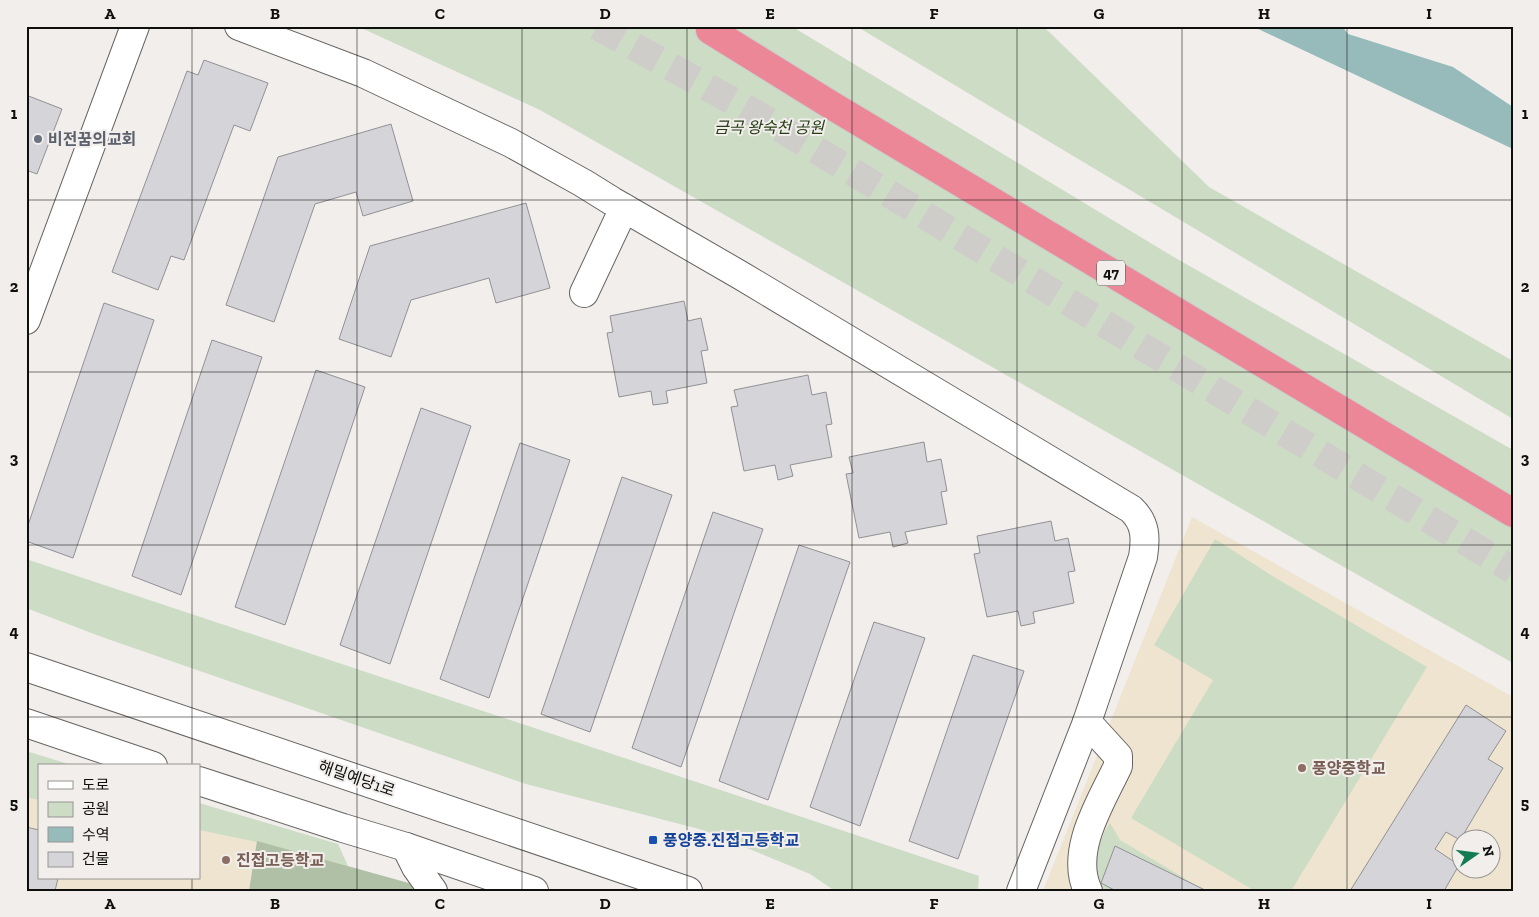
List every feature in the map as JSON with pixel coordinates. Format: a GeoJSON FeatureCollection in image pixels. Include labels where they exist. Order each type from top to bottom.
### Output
{"type":"FeatureCollection","features":[{"type":"Feature","properties":{"kind":"highway","name":"47"},"geometry":{"type":"LineString","coordinates":[[710,30],[848,115],[1513,513]]}},
{"type":"Feature","properties":{"kind":"street"},"geometry":{"type":"LineString","coordinates":[[26,320],[135,26]]}},
{"type":"Feature","properties":{"kind":"street"},"geometry":{"type":"LineString","coordinates":[[239,26],[389,85],[510,143],[583,183],[749,280],[1131,509],[1138,516],[1144,527],[1146,541],[1143,557],[1087,722],[1021,891]]}},
{"type":"Feature","properties":{"kind":"street"},"geometry":{"type":"LineString","coordinates":[[584,293],[624,208]]}},
{"type":"Feature","properties":{"kind":"street","name":"해밀예당1로"},"geometry":{"type":"LineString","coordinates":[[26,667],[688,891]]}},
{"type":"Feature","properties":{"kind":"street"},"geometry":{"type":"LineString","coordinates":[[1087,722],[1118,756],[1118,766],[1089,826],[1082,854],[1083,881],[1088,891]]}},
{"type":"Feature","properties":{"kind":"street"},"geometry":{"type":"LineString","coordinates":[[26,723],[147,764]]}},
{"type":"Feature","properties":{"kind":"street"},"geometry":{"type":"LineString","coordinates":[[200,781],[406,847],[534,891]]}},
{"type":"Feature","properties":{"kind":"street"},"geometry":{"type":"LineString","coordinates":[[406,847],[416,867],[433,891]]}},
{"type":"Feature","properties":{"kind":"shaded area","name":"풍양중학교"},"geometry":{"type":"Polygon","coordinates":[[[1192,517],[1513,697],[1513,891],[1043,891],[1192,517]]]}},
{"type":"Feature","properties":{"kind":"shaded area","name":"진접고등학교"},"geometry":{"type":"Polygon","coordinates":[[[26,797],[38,800],[38,880],[200,880],[200,830],[257,841],[249,891],[26,891],[26,797]]]}},
{"type":"Feature","properties":{"kind":"green space","name":"금곡 왕숙천 공원"},"geometry":{"type":"Polygon","coordinates":[[[357,26],[791,26],[1172,256],[1513,450],[1513,663],[540,110],[357,26]]]}},
{"type":"Feature","properties":{"kind":"green space"},"geometry":{"type":"Polygon","coordinates":[[[856,26],[1043,26],[1209,187],[1513,361],[1513,419],[856,26]]]}},
{"type":"Feature","properties":{"kind":"green space"},"geometry":{"type":"Polygon","coordinates":[[[1215,539],[1274,577],[1427,667],[1291,891],[1255,891],[1131,818],[1213,680],[1154,645],[1215,539]]]}},
{"type":"Feature","properties":{"kind":"green space"},"geometry":{"type":"Polygon","coordinates":[[[26,559],[979,876],[978,891],[835,891],[810,874],[703,830],[526,784],[102,637],[26,608],[26,559]]]}},
{"type":"Feature","properties":{"kind":"green space"},"geometry":{"type":"Polygon","coordinates":[[[26,751],[68,764],[38,764],[38,800],[26,797],[26,751]]]}},
{"type":"Feature","properties":{"kind":"green space"},"geometry":{"type":"Polygon","coordinates":[[[200,803],[338,844],[348,866],[437,891],[249,891],[257,842],[200,830],[200,803]]]}},
{"type":"Feature","properties":{"kind":"green space"},"geometry":{"type":"Polygon","coordinates":[[[1110,823],[1120,840],[1206,891],[1097,891],[1093,861],[1110,823]]]}},
{"type":"Feature","properties":{"kind":"green space"},"geometry":{"type":"Polygon","coordinates":[[[257,841],[437,891],[249,891],[257,841]]]}},
{"type":"Feature","properties":{"kind":"water"},"geometry":{"type":"Polygon","coordinates":[[[1252,26],[1342,26],[1348,34],[1453,67],[1513,107],[1513,149],[1252,26]]]}},
{"type":"Feature","properties":{"kind":"building"},"geometry":{"type":"Polygon","coordinates":[[[204,60],[268,83],[250,131],[234,125],[184,260],[171,256],[158,290],[112,272],[187,71],[198,75],[204,60]]]}},
{"type":"Feature","properties":{"kind":"building","name":"비전꿈의교회"},"geometry":{"type":"Polygon","coordinates":[[[26,95],[62,109],[37,174],[26,170],[26,95]]]}},
{"type":"Feature","properties":{"kind":"building"},"geometry":{"type":"Polygon","coordinates":[[[391,124],[413,201],[363,216],[356,192],[315,204],[274,322],[226,305],[278,157],[391,124]]]}},
{"type":"Feature","properties":{"kind":"building"},"geometry":{"type":"Polygon","coordinates":[[[526,203],[550,288],[496,303],[489,278],[411,300],[391,357],[339,339],[370,246],[526,203]]]}},
{"type":"Feature","properties":{"kind":"building"},"geometry":{"type":"Polygon","coordinates":[[[684,301],[688,321],[701,318],[708,350],[701,351],[707,383],[666,391],[668,403],[653,405],[651,391],[619,397],[607,333],[613,332],[610,316],[684,301]]]}},
{"type":"Feature","properties":{"kind":"building"},"geometry":{"type":"Polygon","coordinates":[[[104,303],[154,320],[73,558],[26,541],[26,531],[104,303]]]}},
{"type":"Feature","properties":{"kind":"building"},"geometry":{"type":"Polygon","coordinates":[[[212,340],[262,357],[181,595],[132,576],[212,340]]]}},
{"type":"Feature","properties":{"kind":"building"},"geometry":{"type":"Polygon","coordinates":[[[316,370],[365,387],[285,625],[235,607],[316,370]]]}},
{"type":"Feature","properties":{"kind":"building"},"geometry":{"type":"Polygon","coordinates":[[[808,375],[812,395],[826,392],[832,424],[826,425],[832,457],[790,465],[793,476],[778,480],[775,465],[744,471],[731,407],[738,406],[734,390],[808,375]]]}},
{"type":"Feature","properties":{"kind":"building"},"geometry":{"type":"Polygon","coordinates":[[[421,408],[471,426],[390,664],[340,645],[421,408]]]}},
{"type":"Feature","properties":{"kind":"building"},"geometry":{"type":"Polygon","coordinates":[[[924,442],[927,462],[941,459],[947,491],[941,492],[947,524],[905,532],[908,543],[893,547],[890,532],[859,538],[846,474],[853,473],[849,457],[924,442]]]}},
{"type":"Feature","properties":{"kind":"building"},"geometry":{"type":"Polygon","coordinates":[[[520,443],[570,460],[489,698],[440,679],[520,443]]]}},
{"type":"Feature","properties":{"kind":"building"},"geometry":{"type":"Polygon","coordinates":[[[622,477],[672,495],[590,732],[541,714],[622,477]]]}},
{"type":"Feature","properties":{"kind":"building"},"geometry":{"type":"Polygon","coordinates":[[[713,512],[763,529],[681,767],[632,748],[713,512]]]}},
{"type":"Feature","properties":{"kind":"building"},"geometry":{"type":"Polygon","coordinates":[[[1051,521],[1055,541],[1068,538],[1075,571],[1068,572],[1074,603],[1033,612],[1035,623],[1021,626],[1018,611],[987,617],[974,554],[980,553],[977,536],[1051,521]]]}},
{"type":"Feature","properties":{"kind":"building"},"geometry":{"type":"Polygon","coordinates":[[[799,545],[850,562],[768,800],[719,781],[799,545]]]}},
{"type":"Feature","properties":{"kind":"building"},"geometry":{"type":"Polygon","coordinates":[[[874,622],[925,638],[860,826],[810,807],[874,622]]]}},
{"type":"Feature","properties":{"kind":"building"},"geometry":{"type":"Polygon","coordinates":[[[973,655],[1024,671],[958,859],[909,841],[973,655]]]}},
{"type":"Feature","properties":{"kind":"building"},"geometry":{"type":"Polygon","coordinates":[[[1466,705],[1506,731],[1488,759],[1503,768],[1466,830],[1452,830],[1452,835],[1446,832],[1435,849],[1452,860],[1452,877],[1444,891],[1350,891],[1466,705]]]}},
{"type":"Feature","properties":{"kind":"building"},"geometry":{"type":"Polygon","coordinates":[[[26,827],[38,830],[38,880],[58,880],[55,891],[26,891],[26,827]]]}},
{"type":"Feature","properties":{"kind":"building"},"geometry":{"type":"Polygon","coordinates":[[[1115,846],[1207,891],[1116,891],[1101,883],[1115,846]]]}},
{"type":"Feature","properties":{"kind":"tunnel"},"geometry":{"type":"LineString","coordinates":[[597,26],[760,116],[1513,570]]}},
{"type":"Feature","properties":{"kind":"place","name":"비전꿈의교회"},"geometry":{"type":"Point","coordinates":[38,139]}},
{"type":"Feature","properties":{"kind":"place","name":"풍양중학교"},"geometry":{"type":"Point","coordinates":[1302,768]}},
{"type":"Feature","properties":{"kind":"place","name":"풍양중.진접고등학교"},"geometry":{"type":"Point","coordinates":[653,840]}},
{"type":"Feature","properties":{"kind":"place","name":"진접고등학교"},"geometry":{"type":"Point","coordinates":[226,860]}}]}
